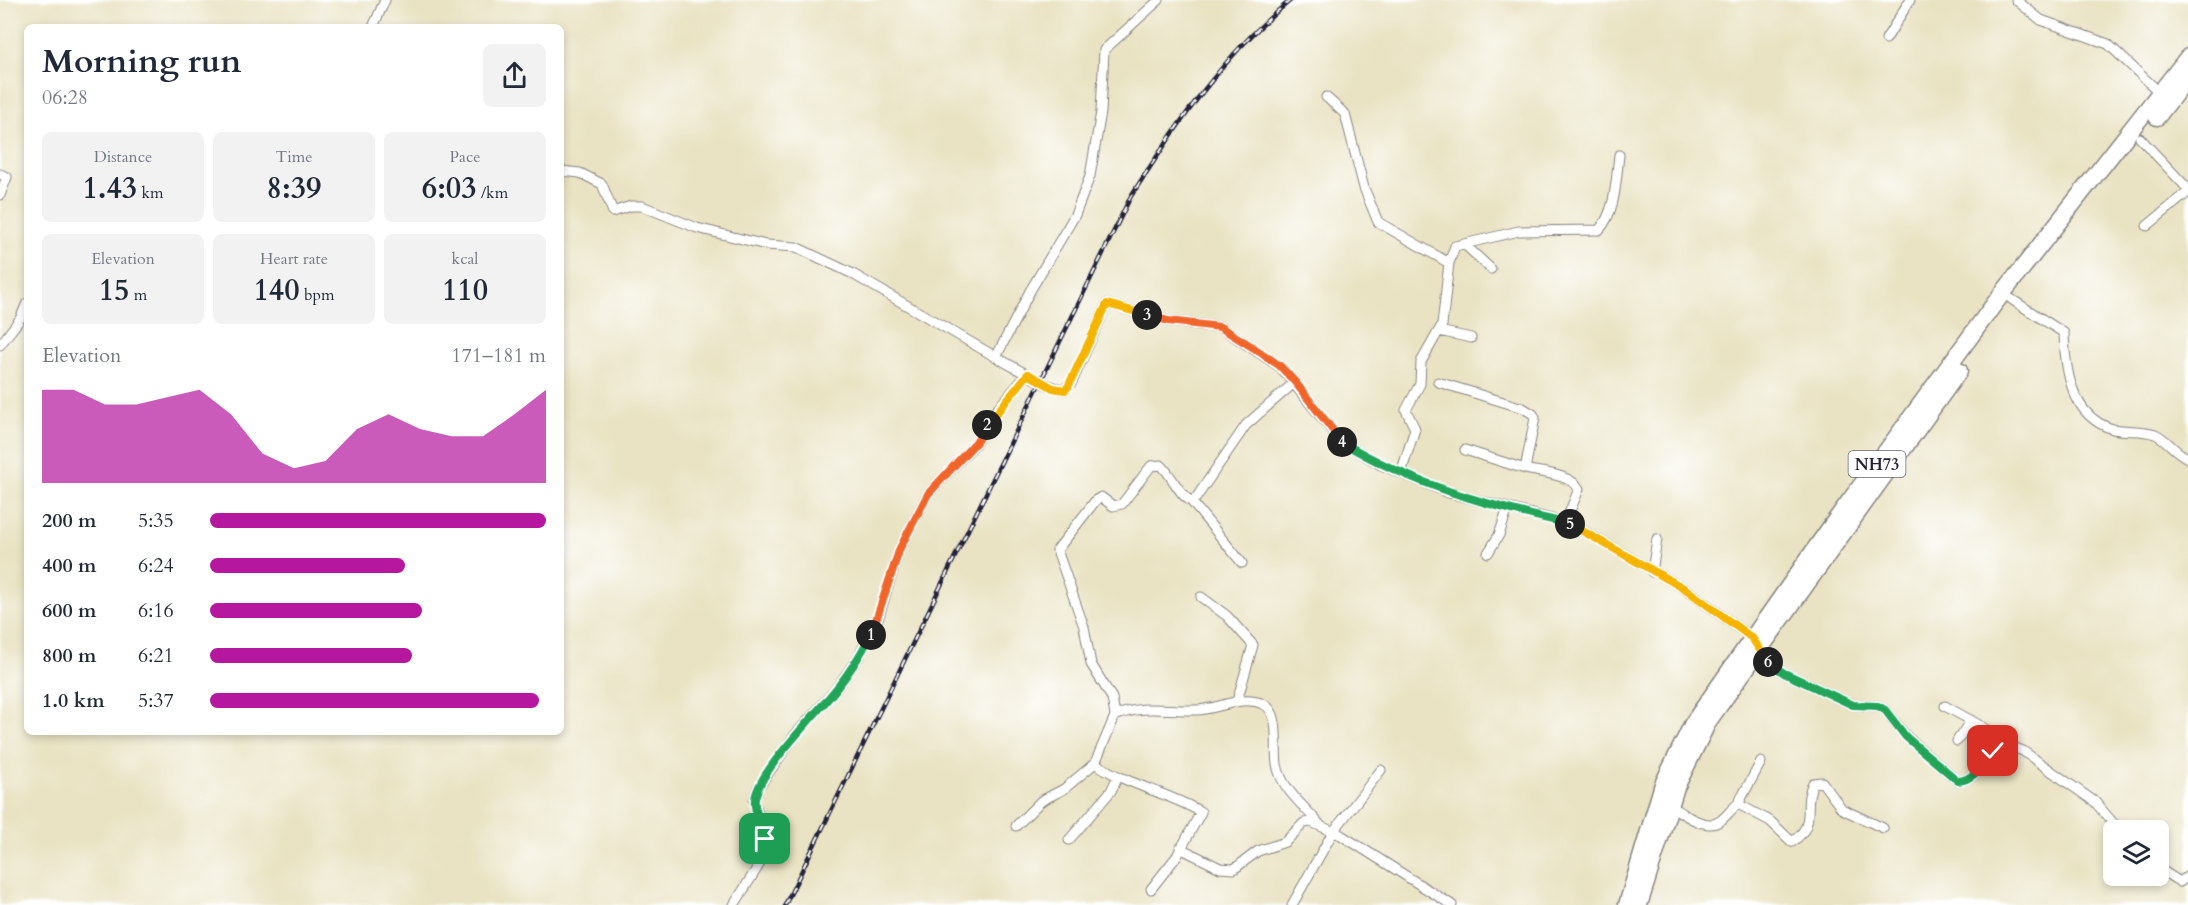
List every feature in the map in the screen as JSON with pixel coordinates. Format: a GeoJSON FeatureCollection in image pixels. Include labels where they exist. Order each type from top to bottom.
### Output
{"type":"FeatureCollection","features":[{"type":"Feature","properties":{"kind":"highway","name":"NH73"},"geometry":{"type":"LineString","coordinates":[[1639,905],[1676,787],[1709,720],[1756,644],[1995,303],[2188,57]]}},
{"type":"Feature","properties":{"kind":"highway","name":"NH73"},"geometry":{"type":"LineString","coordinates":[[1627,905],[1663,784],[1693,723],[1756,644],[2011,300],[2188,77]]}},
{"type":"Feature","properties":{"kind":"street"},"geometry":{"type":"LineString","coordinates":[[374,24],[385,0]]}},
{"type":"Feature","properties":{"kind":"street"},"geometry":{"type":"LineString","coordinates":[[996,357],[1034,283],[1075,215],[1090,176],[1101,112],[1104,50],[1109,42],[1159,0]]}},
{"type":"Feature","properties":{"kind":"street"},"geometry":{"type":"LineString","coordinates":[[1886,39],[1910,0]]}},
{"type":"Feature","properties":{"kind":"street"},"geometry":{"type":"LineString","coordinates":[[2016,0],[2041,20],[2108,44],[2161,93]]}},
{"type":"Feature","properties":{"kind":"street"},"geometry":{"type":"LineString","coordinates":[[1326,97],[1345,114],[1364,188],[1378,222],[1449,263]]}},
{"type":"Feature","properties":{"kind":"street"},"geometry":{"type":"LineString","coordinates":[[2140,138],[2188,190],[2147,225]]}},
{"type":"Feature","properties":{"kind":"street"},"geometry":{"type":"LineString","coordinates":[[1401,473],[1415,429],[1406,410],[1420,384],[1420,362],[1439,331],[1446,303],[1449,263],[1455,246],[1519,231],[1599,230],[1606,223],[1615,191],[1619,155]]}},
{"type":"Feature","properties":{"kind":"street"},"geometry":{"type":"LineString","coordinates":[[564,171],[580,173],[602,184],[613,212],[631,206],[642,206],[706,230],[766,245],[796,248],[851,273],[1053,388],[1065,390],[1071,382],[1107,304],[1168,321],[1220,327],[1280,366],[1341,441],[1381,465],[1449,493],[1565,523],[1687,590],[1756,644],[1765,660],[1784,673],[1853,705],[1878,706],[1885,710],[1906,737],[1958,781],[1965,781],[1975,774],[2002,743]]}},
{"type":"Feature","properties":{"kind":"street"},"geometry":{"type":"LineString","coordinates":[[0,174],[6,177],[0,195]]}},
{"type":"Feature","properties":{"kind":"street"},"geometry":{"type":"LineString","coordinates":[[1464,244],[1491,269]]}},
{"type":"Feature","properties":{"kind":"street"},"geometry":{"type":"LineString","coordinates":[[2011,300],[2064,333],[2068,383],[2094,417],[2114,429],[2157,435],[2188,458]]}},
{"type":"Feature","properties":{"kind":"street"},"geometry":{"type":"LineString","coordinates":[[0,345],[20,319],[24,310]]}},
{"type":"Feature","properties":{"kind":"street"},"geometry":{"type":"LineString","coordinates":[[1439,331],[1471,338]]}},
{"type":"Feature","properties":{"kind":"street"},"geometry":{"type":"LineString","coordinates":[[734,905],[759,865],[763,851],[763,830],[754,801],[758,788],[795,735],[836,689],[858,658],[879,616],[900,548],[928,494],[976,442],[995,412],[1028,374]]}},
{"type":"Feature","properties":{"kind":"street"},"geometry":{"type":"LineString","coordinates":[[1191,501],[1246,425],[1295,382]]}},
{"type":"Feature","properties":{"kind":"street"},"geometry":{"type":"LineString","coordinates":[[1438,382],[1523,408],[1533,414],[1535,418],[1525,469]]}},
{"type":"Feature","properties":{"kind":"street"},"geometry":{"type":"LineString","coordinates":[[1465,450],[1525,469],[1564,478],[1576,484],[1579,489],[1577,499],[1565,523]]}},
{"type":"Feature","properties":{"kind":"street"},"geometry":{"type":"LineString","coordinates":[[1016,826],[1041,801],[1064,789],[1095,763],[1115,716],[1112,698],[1091,664],[1084,627],[1057,550],[1096,500],[1101,497],[1113,506],[1121,505],[1151,466],[1161,465],[1173,476],[1181,492],[1242,563]]}},
{"type":"Feature","properties":{"kind":"street"},"geometry":{"type":"LineString","coordinates":[[1488,553],[1499,535],[1508,508]]}},
{"type":"Feature","properties":{"kind":"street"},"geometry":{"type":"LineString","coordinates":[[1652,572],[1656,540]]}},
{"type":"Feature","properties":{"kind":"street"},"geometry":{"type":"LineString","coordinates":[[1201,597],[1227,616],[1253,645],[1237,701]]}},
{"type":"Feature","properties":{"kind":"street"},"geometry":{"type":"LineString","coordinates":[[1115,716],[1132,709],[1200,711],[1237,701],[1264,704],[1270,710],[1281,779],[1291,795],[1329,831]]}},
{"type":"Feature","properties":{"kind":"street"},"geometry":{"type":"LineString","coordinates":[[1945,706],[1990,731],[2002,743],[2023,751],[2102,807],[2112,820]]}},
{"type":"Feature","properties":{"kind":"street"},"geometry":{"type":"LineString","coordinates":[[1957,741],[1971,720]]}},
{"type":"Feature","properties":{"kind":"street"},"geometry":{"type":"LineString","coordinates":[[1670,805],[1702,822],[1713,824],[1720,821],[1738,804],[1761,762]]}},
{"type":"Feature","properties":{"kind":"street"},"geometry":{"type":"LineString","coordinates":[[1095,763],[1117,778],[1128,779],[1180,799],[1201,812],[1180,848],[1151,889]]}},
{"type":"Feature","properties":{"kind":"street"},"geometry":{"type":"LineString","coordinates":[[1292,905],[1329,831],[1381,770]]}},
{"type":"Feature","properties":{"kind":"street"},"geometry":{"type":"LineString","coordinates":[[1070,840],[1111,791],[1117,778]]}},
{"type":"Feature","properties":{"kind":"street"},"geometry":{"type":"LineString","coordinates":[[1738,804],[1770,821],[1792,842],[1800,836],[1810,819],[1808,793],[1813,783],[1822,782],[1842,809],[1883,828]]}},
{"type":"Feature","properties":{"kind":"street"},"geometry":{"type":"LineString","coordinates":[[1180,848],[1220,868],[1234,869],[1258,851],[1272,844],[1285,842],[1304,823],[1311,822],[1452,905]]}},
{"type":"Feature","properties":{"kind":"street"},"geometry":{"type":"LineString","coordinates":[[2169,875],[2180,882],[2188,876]]}},
{"type":"Feature","properties":{"kind":"railway"},"geometry":{"type":"LineString","coordinates":[[785,905],[1131,196],[1203,91],[1244,43],[1291,0]]}},
{"type":"Feature","properties":{"kind":"route"},"geometry":{"type":"LineString","coordinates":[[765,839],[754,801],[758,788],[795,735],[836,689],[858,658],[879,616],[900,548],[928,494],[976,442],[995,412],[1028,374],[1053,388],[1065,390],[1068,387],[1107,304],[1168,321],[1220,327],[1280,366],[1341,441],[1381,465],[1449,493],[1572,524],[1652,572],[1687,590],[1752,638],[1765,660],[1784,673],[1853,705],[1878,706],[1885,710],[1906,737],[1958,781],[1965,781],[1975,774],[1993,751]]}}]}
